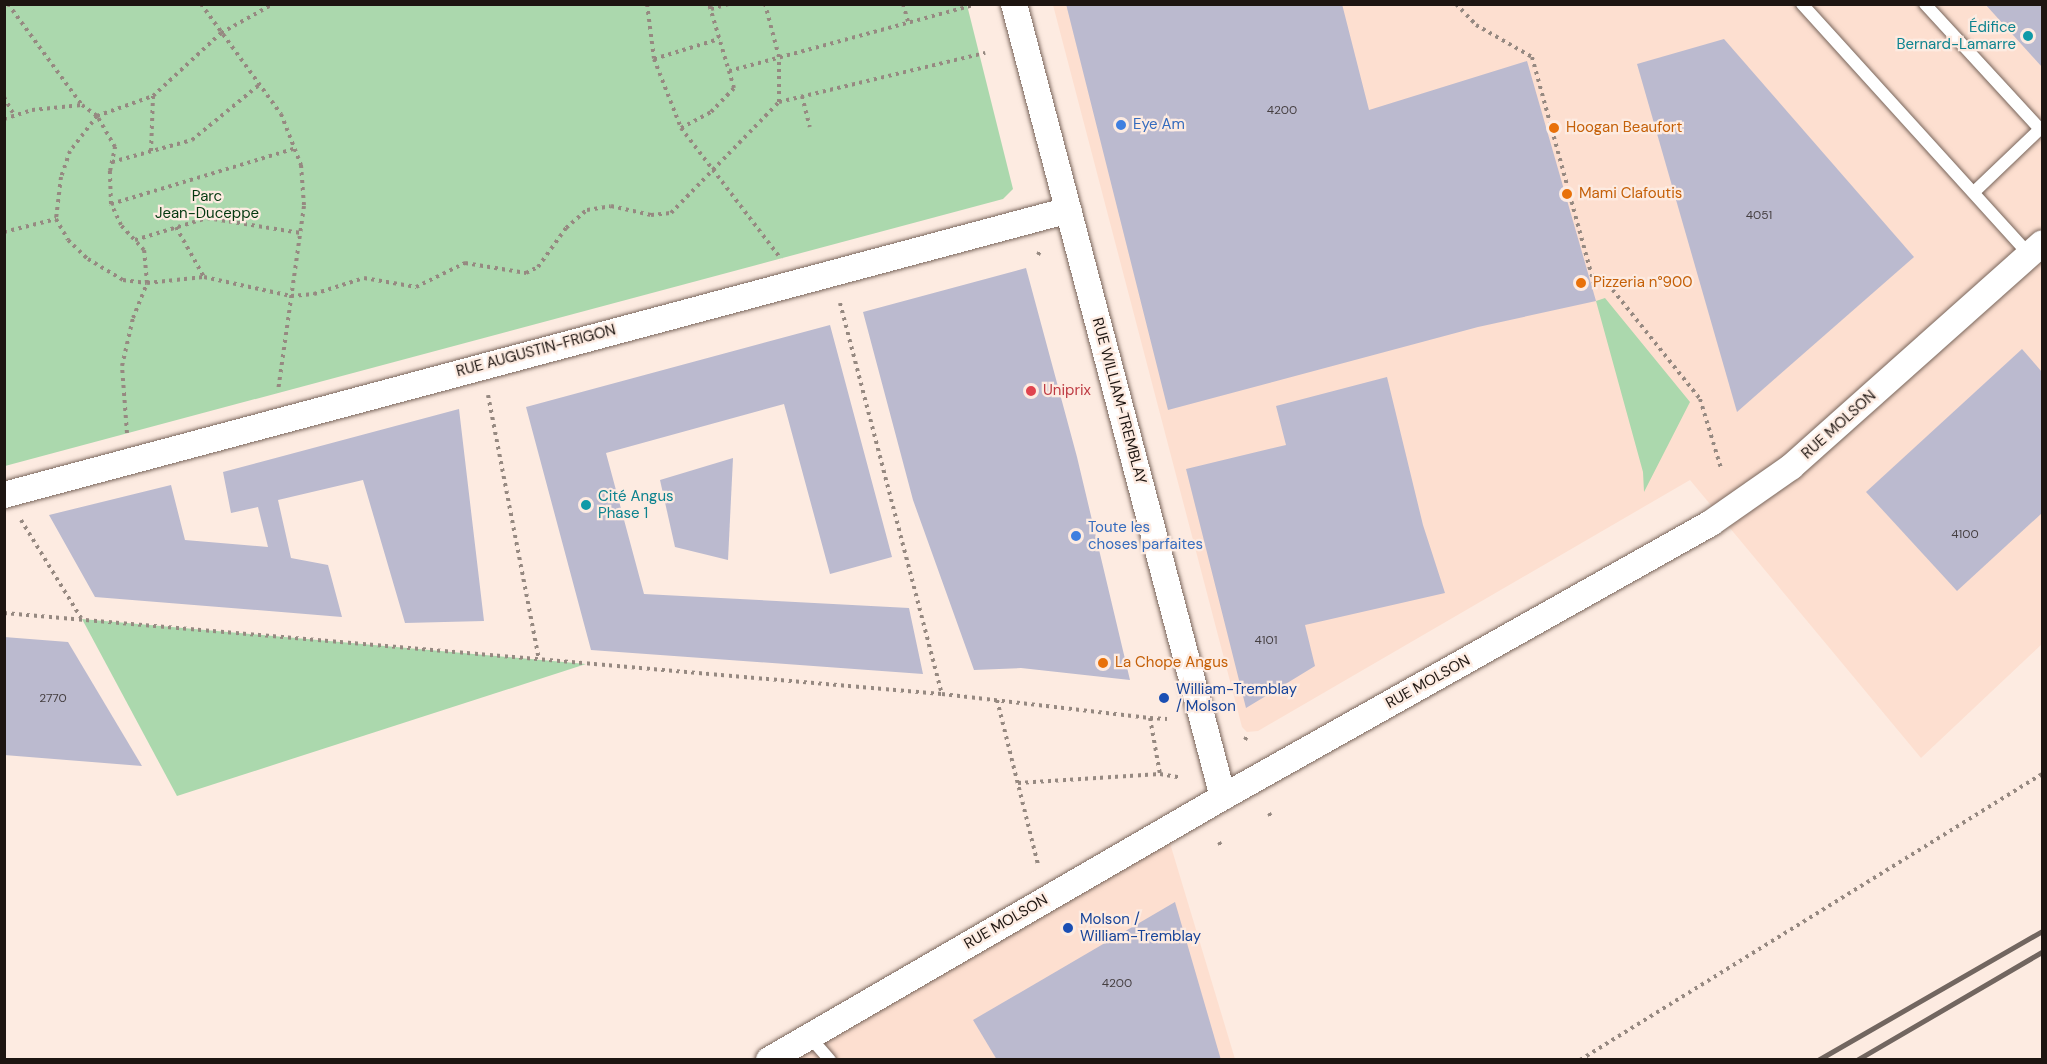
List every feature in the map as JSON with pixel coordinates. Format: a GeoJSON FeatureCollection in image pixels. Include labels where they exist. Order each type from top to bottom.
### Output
{"type":"FeatureCollection","features":[{"type":"Feature","properties":{"kind":"street","name":"RUE WILLIAM-TREMBLAY"},"geometry":{"type":"LineString","coordinates":[[1014,4],[1223,797]]}},
{"type":"Feature","properties":{"kind":"street","name":"RUE AUGUSTIN-FRIGON"},"geometry":{"type":"LineString","coordinates":[[4,495],[1069,210]]}},
{"type":"Feature","properties":{"kind":"street","name":"RUE MOLSON"},"geometry":{"type":"LineString","coordinates":[[769,1059],[1223,797],[1711,523],[1791,467],[2036,248]]}},
{"type":"Feature","properties":{"kind":"lane"},"geometry":{"type":"LineString","coordinates":[[1802,4],[1974,192],[2036,248]]}},
{"type":"Feature","properties":{"kind":"lane"},"geometry":{"type":"LineString","coordinates":[[1925,4],[2040,129],[1974,192]]}},
{"type":"Feature","properties":{"kind":"lane"},"geometry":{"type":"LineString","coordinates":[[809,1036],[830,1059]]}},
{"type":"Feature","properties":{"kind":"path"},"geometry":{"type":"LineString","coordinates":[[8,4],[82,105],[97,116],[113,136],[111,204],[144,250],[147,284],[133,318],[122,366],[122,408],[128,437]]}},
{"type":"Feature","properties":{"kind":"path"},"geometry":{"type":"LineString","coordinates":[[201,4],[281,114],[297,148],[304,185],[301,233],[277,397]]}},
{"type":"Feature","properties":{"kind":"path"},"geometry":{"type":"LineString","coordinates":[[273,4],[221,33],[153,96],[97,116],[70,152],[61,177],[56,219],[68,240],[88,259],[123,280],[147,284],[204,277],[291,296],[314,294],[364,278],[416,287],[465,263],[526,273],[538,267],[567,228],[587,210],[611,206],[651,215],[671,213],[711,169],[779,102],[985,53]]}},
{"type":"Feature","properties":{"kind":"path"},"geometry":{"type":"LineString","coordinates":[[647,4],[654,59],[681,128],[783,262]]}},
{"type":"Feature","properties":{"kind":"path"},"geometry":{"type":"LineString","coordinates":[[681,128],[711,112],[734,88],[710,7],[729,4]]}},
{"type":"Feature","properties":{"kind":"path"},"geometry":{"type":"LineString","coordinates":[[765,4],[779,57],[779,102]]}},
{"type":"Feature","properties":{"kind":"path"},"geometry":{"type":"LineString","coordinates":[[903,4],[908,22]]}},
{"type":"Feature","properties":{"kind":"path"},"geometry":{"type":"LineString","coordinates":[[1455,4],[1476,25],[1532,57],[1594,284],[1608,284],[1700,399],[1721,468]]}},
{"type":"Feature","properties":{"kind":"path"},"geometry":{"type":"LineString","coordinates":[[729,71],[973,5]]}},
{"type":"Feature","properties":{"kind":"path"},"geometry":{"type":"LineString","coordinates":[[654,59],[719,39]]}},
{"type":"Feature","properties":{"kind":"path"},"geometry":{"type":"LineString","coordinates":[[112,162],[192,140],[260,85]]}},
{"type":"Feature","properties":{"kind":"path"},"geometry":{"type":"LineString","coordinates":[[151,151],[153,96]]}},
{"type":"Feature","properties":{"kind":"path"},"geometry":{"type":"LineString","coordinates":[[802,96],[810,127]]}},
{"type":"Feature","properties":{"kind":"path"},"geometry":{"type":"LineString","coordinates":[[4,97],[14,115]]}},
{"type":"Feature","properties":{"kind":"path"},"geometry":{"type":"LineString","coordinates":[[4,119],[14,115],[82,105]]}},
{"type":"Feature","properties":{"kind":"path"},"geometry":{"type":"LineString","coordinates":[[111,204],[297,148]]}},
{"type":"Feature","properties":{"kind":"path"},"geometry":{"type":"LineString","coordinates":[[4,232],[56,219]]}},
{"type":"Feature","properties":{"kind":"path"},"geometry":{"type":"LineString","coordinates":[[135,240],[207,219],[301,233]]}},
{"type":"Feature","properties":{"kind":"path"},"geometry":{"type":"LineString","coordinates":[[176,227],[204,277]]}},
{"type":"Feature","properties":{"kind":"path"},"geometry":{"type":"LineString","coordinates":[[840,303],[942,694]]}},
{"type":"Feature","properties":{"kind":"path"},"geometry":{"type":"LineString","coordinates":[[488,394],[539,659]]}},
{"type":"Feature","properties":{"kind":"path"},"geometry":{"type":"LineString","coordinates":[[19,517],[82,619]]}},
{"type":"Feature","properties":{"kind":"path"},"geometry":{"type":"LineString","coordinates":[[4,613],[942,694],[1167,719]]}},
{"type":"Feature","properties":{"kind":"path"},"geometry":{"type":"LineString","coordinates":[[997,700],[1038,864]]}},
{"type":"Feature","properties":{"kind":"path"},"geometry":{"type":"LineString","coordinates":[[1150,718],[1160,774]]}},
{"type":"Feature","properties":{"kind":"path"},"geometry":{"type":"LineString","coordinates":[[1018,783],[1160,774],[1182,778]]}},
{"type":"Feature","properties":{"kind":"path"},"geometry":{"type":"LineString","coordinates":[[1580,1059],[2043,774]]}},
{"type":"Feature","properties":{"kind":"shaded area"},"geometry":{"type":"Polygon","coordinates":[[[1053,5],[2042,5],[2042,644],[1921,758],[1690,480],[1258,731],[1247,732],[1242,727],[1053,5]]]}},
{"type":"Feature","properties":{"kind":"shaded area"},"geometry":{"type":"Polygon","coordinates":[[[1166,830],[1235,1059],[769,1060],[1166,830]]]}},
{"type":"Feature","properties":{"kind":"green space","name":"Parc Jean-Duceppe"},"geometry":{"type":"Polygon","coordinates":[[[5,4],[967,5],[1013,189],[1003,199],[5,466],[5,4]]]}},
{"type":"Feature","properties":{"kind":"green space"},"geometry":{"type":"Polygon","coordinates":[[[1605,298],[1690,402],[1644,492],[1643,472],[1596,301],[1605,298]]]}},
{"type":"Feature","properties":{"kind":"green space"},"geometry":{"type":"Polygon","coordinates":[[[82,619],[586,664],[177,796],[82,619]]]}},
{"type":"Feature","properties":{"kind":"building"},"geometry":{"type":"Polygon","coordinates":[[[1066,4],[1342,4],[1369,110],[1527,61],[1596,301],[1478,327],[1168,410],[1066,4]]]}},
{"type":"Feature","properties":{"kind":"building","name":"Édifice Bernard-Lamarre"},"geometry":{"type":"Polygon","coordinates":[[[1985,4],[2042,4],[2042,67],[1985,4]]]}},
{"type":"Feature","properties":{"kind":"building"},"geometry":{"type":"Polygon","coordinates":[[[1724,39],[1914,257],[1737,412],[1637,64],[1724,39]]]}},
{"type":"Feature","properties":{"kind":"building"},"geometry":{"type":"Polygon","coordinates":[[[1026,268],[1077,457],[1130,680],[1021,668],[974,670],[913,500],[863,312],[1026,268]]]}},
{"type":"Feature","properties":{"kind":"building","name":"Cité Angus Phase 1"},"geometry":{"type":"Polygon","coordinates":[[[830,325],[892,557],[830,574],[784,404],[606,453],[644,594],[909,608],[923,674],[591,650],[526,407],[830,325]]]}},
{"type":"Feature","properties":{"kind":"building"},"geometry":{"type":"Polygon","coordinates":[[[2022,349],[2042,372],[2042,513],[1957,591],[1866,492],[2022,349]]]}},
{"type":"Feature","properties":{"kind":"building"},"geometry":{"type":"Polygon","coordinates":[[[1387,377],[1423,525],[1445,593],[1305,625],[1315,666],[1246,708],[1186,469],[1286,445],[1276,406],[1387,377]]]}},
{"type":"Feature","properties":{"kind":"building"},"geometry":{"type":"Polygon","coordinates":[[[459,409],[484,621],[405,623],[363,480],[278,500],[291,558],[328,565],[342,617],[95,597],[49,515],[171,485],[185,540],[268,547],[258,507],[231,513],[223,472],[459,409]]]}},
{"type":"Feature","properties":{"kind":"building"},"geometry":{"type":"Polygon","coordinates":[[[733,458],[728,560],[675,547],[660,480],[733,458]]]}},
{"type":"Feature","properties":{"kind":"building"},"geometry":{"type":"Polygon","coordinates":[[[4,637],[68,642],[142,766],[4,755],[4,637]]]}},
{"type":"Feature","properties":{"kind":"building"},"geometry":{"type":"Polygon","coordinates":[[[1175,902],[1221,1060],[997,1060],[973,1020],[1175,902]]]}},
{"type":"Feature","properties":{"kind":"railway"},"geometry":{"type":"LineString","coordinates":[[1818,1060],[2042,931]]}},
{"type":"Feature","properties":{"kind":"railway"},"geometry":{"type":"LineString","coordinates":[[1857,1060],[2042,952]]}},
{"type":"Feature","properties":{"kind":"place","name":"Édifice Bernard-Lamarre"},"geometry":{"type":"Point","coordinates":[2028,36]}},
{"type":"Feature","properties":{"kind":"place","name":"Eye Am"},"geometry":{"type":"Point","coordinates":[1121,125]}},
{"type":"Feature","properties":{"kind":"place","name":"Hoogan Beaufort"},"geometry":{"type":"Point","coordinates":[1554,128]}},
{"type":"Feature","properties":{"kind":"place","name":"Mami Clafoutis"},"geometry":{"type":"Point","coordinates":[1567,194]}},
{"type":"Feature","properties":{"kind":"place","name":"Pizzeria n°900"},"geometry":{"type":"Point","coordinates":[1581,283]}},
{"type":"Feature","properties":{"kind":"place","name":"Uniprix"},"geometry":{"type":"Point","coordinates":[1031,391]}},
{"type":"Feature","properties":{"kind":"place","name":"Cité Angus Phase 1"},"geometry":{"type":"Point","coordinates":[586,505]}},
{"type":"Feature","properties":{"kind":"place","name":"Toute les choses parfaites"},"geometry":{"type":"Point","coordinates":[1076,536]}},
{"type":"Feature","properties":{"kind":"place","name":"La Chope Angus"},"geometry":{"type":"Point","coordinates":[1103,663]}},
{"type":"Feature","properties":{"kind":"place","name":"William-Tremblay / Molson"},"geometry":{"type":"Point","coordinates":[1164,698]}},
{"type":"Feature","properties":{"kind":"place","name":"Molson / William-Tremblay"},"geometry":{"type":"Point","coordinates":[1068,928]}}]}
